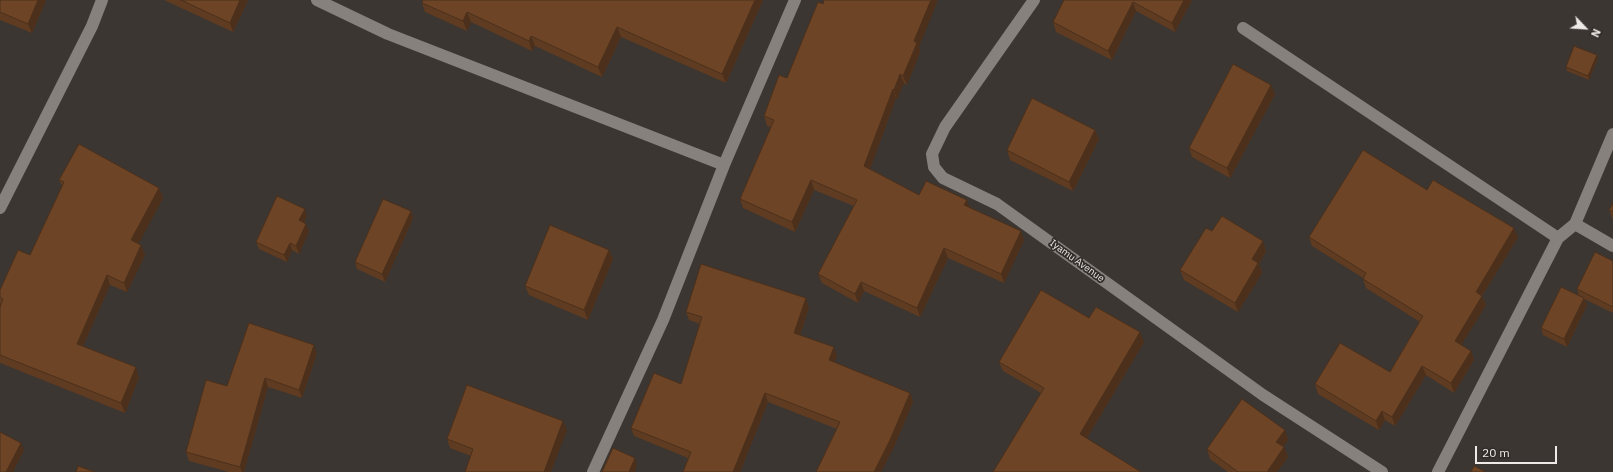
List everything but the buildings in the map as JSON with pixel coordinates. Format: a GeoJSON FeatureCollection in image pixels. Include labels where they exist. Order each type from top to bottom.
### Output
{"type":"FeatureCollection","features":[{"type":"Feature","properties":{"kind":"street"},"geometry":{"type":"LineString","coordinates":[[0,208],[92,26],[102,0]]}},
{"type":"Feature","properties":{"kind":"street"},"geometry":{"type":"LineString","coordinates":[[317,0],[388,34],[724,165]]}},
{"type":"Feature","properties":{"kind":"street"},"geometry":{"type":"LineString","coordinates":[[593,472],[663,320],[724,165],[795,0]]}},
{"type":"Feature","properties":{"kind":"street","name":"Iyamu Avenue"},"geometry":{"type":"LineString","coordinates":[[1034,0],[945,127],[932,154],[934,167],[943,178],[998,204],[1263,395],[1382,472]]}},
{"type":"Feature","properties":{"kind":"street"},"geometry":{"type":"LineString","coordinates":[[1243,28],[1558,238]]}},
{"type":"Feature","properties":{"kind":"street"},"geometry":{"type":"LineString","coordinates":[[1438,472],[1558,238],[1575,224],[1613,134]]}},
{"type":"Feature","properties":{"kind":"street"},"geometry":{"type":"LineString","coordinates":[[1575,224],[1613,246]]}}]}
